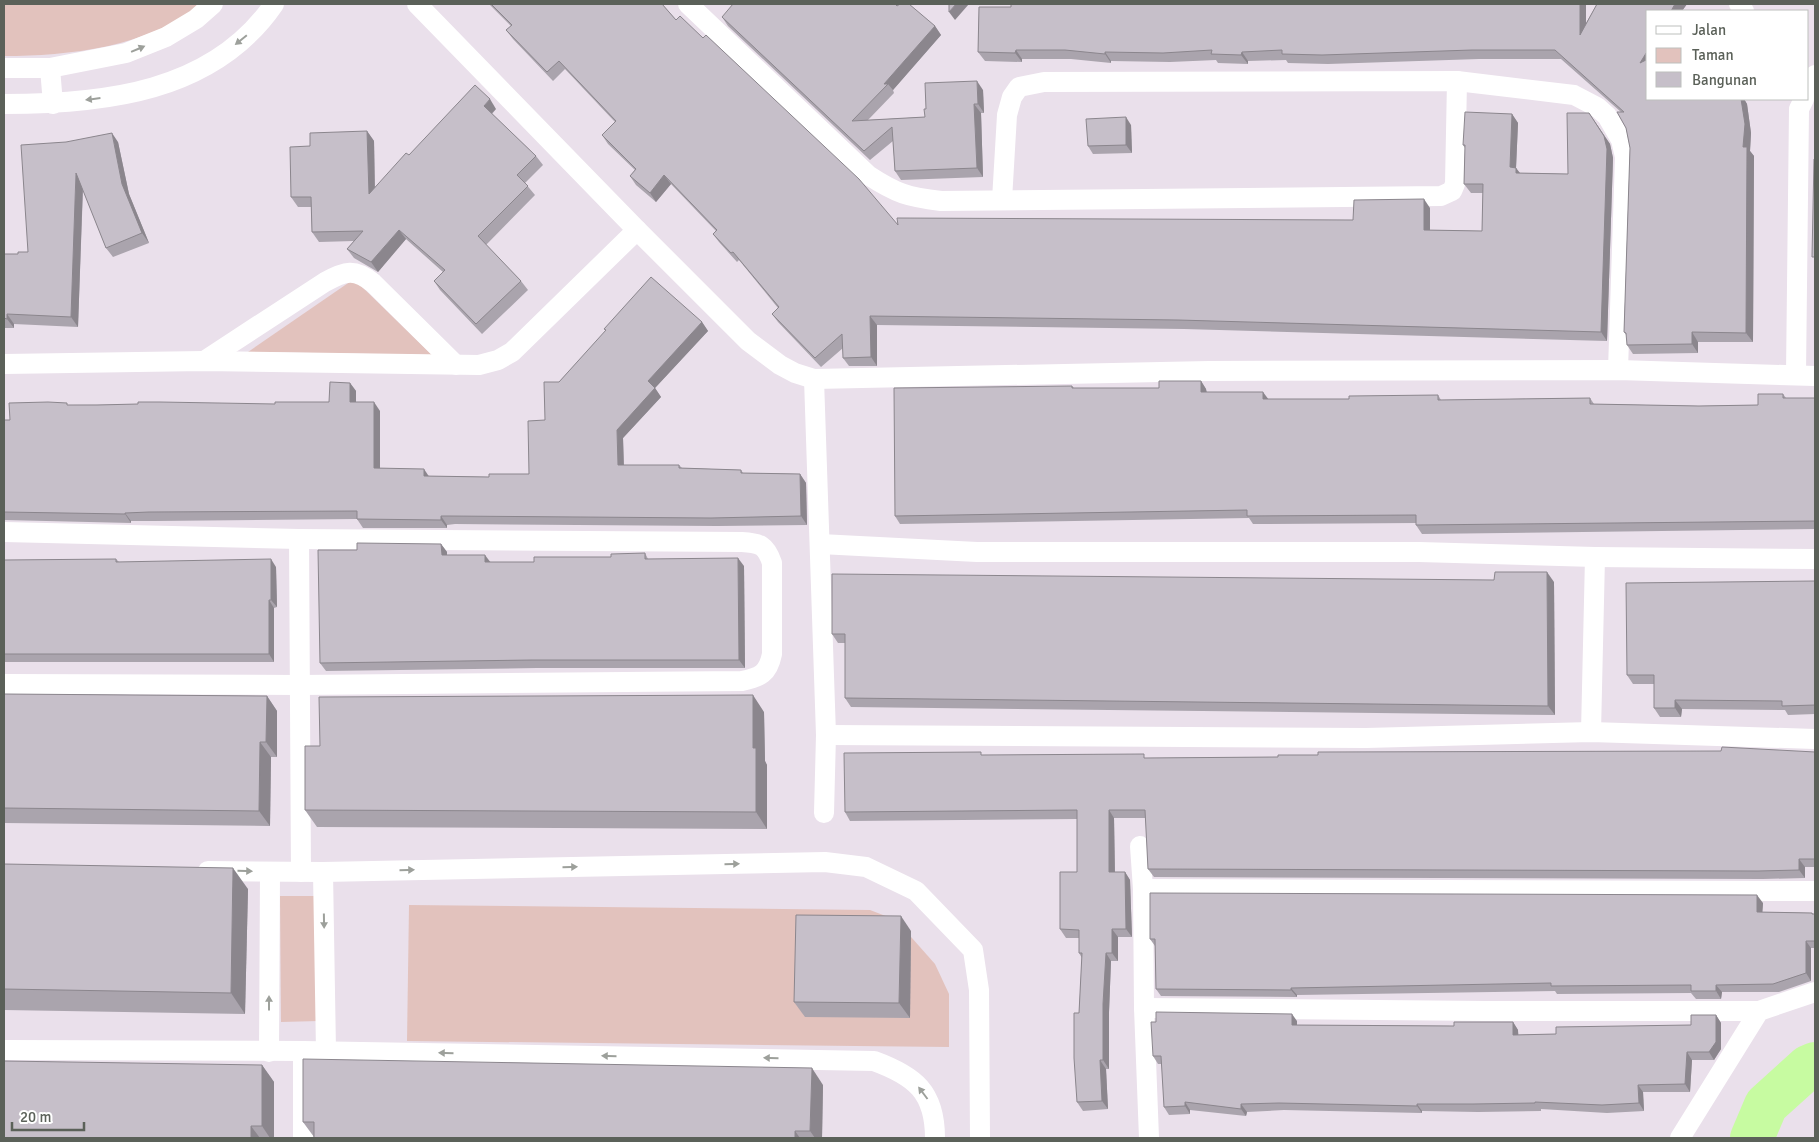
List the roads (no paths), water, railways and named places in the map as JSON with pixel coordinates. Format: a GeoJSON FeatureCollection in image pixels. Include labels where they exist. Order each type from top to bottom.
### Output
{"type":"FeatureCollection","features":[{"type":"Feature","properties":{"kind":"street"},"geometry":{"type":"LineString","coordinates":[[4,68],[50,68],[126,53],[166,37],[196,19],[213,4]]}},
{"type":"Feature","properties":{"kind":"street"},"geometry":{"type":"LineString","coordinates":[[4,104],[53,104],[128,94],[167,84],[196,72],[225,53],[247,35],[274,4]]}},
{"type":"Feature","properties":{"kind":"street"},"geometry":{"type":"LineString","coordinates":[[417,4],[636,230],[753,345],[780,365],[795,373],[814,379],[1219,371],[1618,370],[1806,375],[1799,102]]}},
{"type":"Feature","properties":{"kind":"street"},"geometry":{"type":"LineString","coordinates":[[688,4],[868,175],[890,190],[911,197],[941,201],[1441,196],[1452,191],[1455,184],[1457,81]]}},
{"type":"Feature","properties":{"kind":"street"},"geometry":{"type":"LineString","coordinates":[[50,68],[53,104]]}},
{"type":"Feature","properties":{"kind":"street"},"geometry":{"type":"LineString","coordinates":[[1809,89],[1815,75]]}},
{"type":"Feature","properties":{"kind":"street"},"geometry":{"type":"LineString","coordinates":[[1002,200],[1007,115],[1012,97],[1019,87],[1044,82],[1457,81],[1574,95],[1597,107],[1607,116],[1621,140],[1625,157],[1618,370]]}},
{"type":"Feature","properties":{"kind":"street"},"geometry":{"type":"LineString","coordinates":[[4,364],[204,361],[479,365],[498,360],[512,352],[636,230]]}},
{"type":"Feature","properties":{"kind":"street"},"geometry":{"type":"LineString","coordinates":[[204,361],[325,282],[338,275],[350,272],[362,274],[373,283],[456,365]]}},
{"type":"Feature","properties":{"kind":"street"},"geometry":{"type":"LineString","coordinates":[[814,379],[826,735],[824,814]]}},
{"type":"Feature","properties":{"kind":"street"},"geometry":{"type":"LineString","coordinates":[[4,532],[299,539],[742,542],[756,543],[768,551],[772,563],[772,654],[766,671],[758,677],[742,681],[300,685],[4,684]]}},
{"type":"Feature","properties":{"kind":"street"},"geometry":{"type":"LineString","coordinates":[[299,539],[301,872]]}},
{"type":"Feature","properties":{"kind":"street"},"geometry":{"type":"LineString","coordinates":[[820,544],[977,552],[1420,552],[1595,558],[1815,560]]}},
{"type":"Feature","properties":{"kind":"street"},"geometry":{"type":"LineString","coordinates":[[1591,732],[1595,558]]}},
{"type":"Feature","properties":{"kind":"street"},"geometry":{"type":"LineString","coordinates":[[826,735],[1366,738],[1591,732],[1815,739]]}},
{"type":"Feature","properties":{"kind":"street"},"geometry":{"type":"LineString","coordinates":[[1140,846],[1143,888],[1144,1008],[1149,1138]]}},
{"type":"Feature","properties":{"kind":"street"},"geometry":{"type":"LineString","coordinates":[[191,871],[323,872],[825,862],[866,867],[916,891],[973,950],[979,990],[980,1138]]}},
{"type":"Feature","properties":{"kind":"street"},"geometry":{"type":"LineString","coordinates":[[269,1052],[270,872]]}},
{"type":"Feature","properties":{"kind":"street"},"geometry":{"type":"LineString","coordinates":[[323,872],[326,1051]]}},
{"type":"Feature","properties":{"kind":"street"},"geometry":{"type":"LineString","coordinates":[[1143,888],[1815,891]]}},
{"type":"Feature","properties":{"kind":"street"},"geometry":{"type":"LineString","coordinates":[[1144,1008],[1759,1011],[1815,992]]}},
{"type":"Feature","properties":{"kind":"street"},"geometry":{"type":"LineString","coordinates":[[1680,1138],[1759,1011]]}},
{"type":"Feature","properties":{"kind":"street"},"geometry":{"type":"LineString","coordinates":[[4,1050],[326,1051],[874,1061],[896,1069],[926,1095],[933,1114],[935,1138]]}},
{"type":"Feature","properties":{"kind":"street"},"geometry":{"type":"LineString","coordinates":[[303,1051],[303,1138]]}},
{"type":"Feature","properties":{"kind":"waterway"},"geometry":{"type":"LineString","coordinates":[[1752,1138],[1766,1105],[1808,1067],[1815,1064]]}}]}
